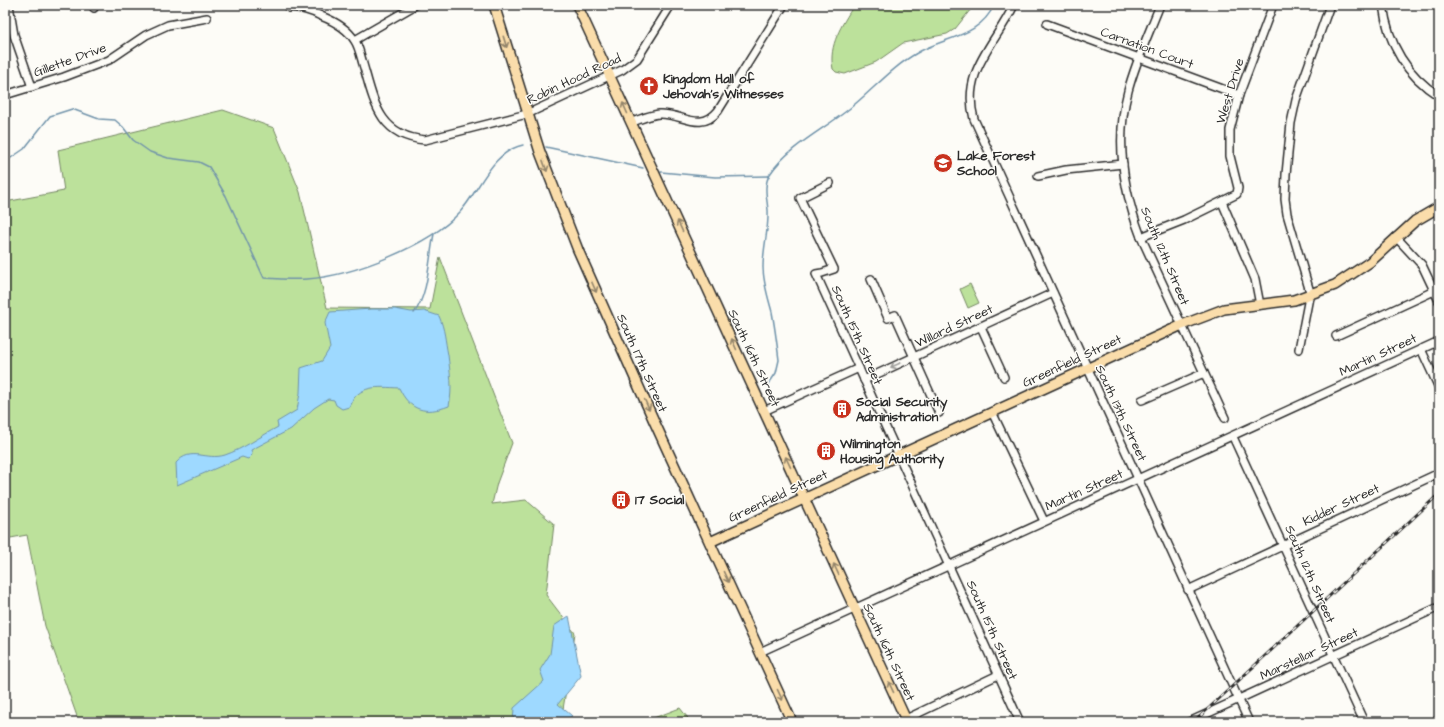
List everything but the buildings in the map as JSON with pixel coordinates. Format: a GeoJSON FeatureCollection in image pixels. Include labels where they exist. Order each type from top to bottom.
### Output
{"type":"FeatureCollection","features":[{"type":"Feature","properties":{"kind":"main road","name":"South 17th Street"},"geometry":{"type":"LineString","coordinates":[[494,5],[527,114],[548,173],[591,282],[792,722]]}},
{"type":"Feature","properties":{"kind":"main road","name":"South 16th Street"},"geometry":{"type":"LineString","coordinates":[[577,5],[906,720]]}},
{"type":"Feature","properties":{"kind":"main road","name":"Greenfield Street"},"geometry":{"type":"LineString","coordinates":[[710,542],[1182,325],[1224,309],[1294,300],[1335,284],[1359,270],[1378,256],[1414,221],[1439,207]]}},
{"type":"Feature","properties":{"kind":"street"},"geometry":{"type":"LineString","coordinates":[[9,5],[14,35],[32,87]]}},
{"type":"Feature","properties":{"kind":"street","name":"Robin Hood Road"},"geometry":{"type":"LineString","coordinates":[[355,40],[381,118],[389,126],[406,137],[415,139],[434,139],[527,114],[630,65],[637,59],[671,5]]}},
{"type":"Feature","properties":{"kind":"street"},"geometry":{"type":"LineString","coordinates":[[632,122],[660,114],[699,122],[710,120],[724,103],[784,5]]}},
{"type":"Feature","properties":{"kind":"street","name":"South 13th Street"},"geometry":{"type":"LineString","coordinates":[[1014,5],[978,65],[972,83],[971,108],[977,128],[1188,590],[1250,722]]}},
{"type":"Feature","properties":{"kind":"street","name":"South 12th Street"},"geometry":{"type":"LineString","coordinates":[[1160,5],[1139,58],[1128,91],[1124,112],[1122,134],[1123,164],[1128,197],[1141,236],[1225,418]]}},
{"type":"Feature","properties":{"kind":"street","name":"West Drive"},"geometry":{"type":"LineString","coordinates":[[1222,202],[1237,194],[1238,191],[1230,156],[1229,135],[1233,112],[1273,5]]}},
{"type":"Feature","properties":{"kind":"street"},"geometry":{"type":"LineString","coordinates":[[1299,349],[1309,295],[1308,282],[1286,214],[1286,174],[1296,100],[1330,5]]}},
{"type":"Feature","properties":{"kind":"street"},"geometry":{"type":"LineString","coordinates":[[1384,5],[1387,26],[1399,55],[1415,76],[1439,96]]}},
{"type":"Feature","properties":{"kind":"street"},"geometry":{"type":"LineString","coordinates":[[289,8],[296,7],[331,20],[342,27],[355,40],[414,6]]}},
{"type":"Feature","properties":{"kind":"street","name":"Gillette Drive"},"geometry":{"type":"LineString","coordinates":[[5,94],[64,77],[109,60],[146,35],[168,25],[207,18]]}},
{"type":"Feature","properties":{"kind":"street","name":"Carnation Court"},"geometry":{"type":"LineString","coordinates":[[1047,24],[1239,94]]}},
{"type":"Feature","properties":{"kind":"street"},"geometry":{"type":"LineString","coordinates":[[1038,176],[1072,169],[1123,164]]}},
{"type":"Feature","properties":{"kind":"street","name":"South 15th Street"},"geometry":{"type":"LineString","coordinates":[[830,183],[800,198],[834,268],[816,274],[1020,722]]}},
{"type":"Feature","properties":{"kind":"street"},"geometry":{"type":"LineString","coordinates":[[1141,236],[1160,230],[1222,202],[1255,279],[1260,305]]}},
{"type":"Feature","properties":{"kind":"street"},"geometry":{"type":"LineString","coordinates":[[1396,237],[1422,265],[1439,301]]}},
{"type":"Feature","properties":{"kind":"street"},"geometry":{"type":"LineString","coordinates":[[871,279],[888,318],[895,315],[939,413]]}},
{"type":"Feature","properties":{"kind":"street"},"geometry":{"type":"LineString","coordinates":[[1336,336],[1434,291]]}},
{"type":"Feature","properties":{"kind":"street","name":"Willard Street"},"geometry":{"type":"LineString","coordinates":[[864,380],[1053,293]]}},
{"type":"Feature","properties":{"kind":"street"},"geometry":{"type":"LineString","coordinates":[[981,327],[1004,377]]}},
{"type":"Feature","properties":{"kind":"street","name":"Martin Street"},"geometry":{"type":"LineString","coordinates":[[760,652],[1044,521],[1233,437],[1439,341]]}},
{"type":"Feature","properties":{"kind":"street"},"geometry":{"type":"LineString","coordinates":[[1421,349],[1439,388]]}},
{"type":"Feature","properties":{"kind":"street"},"geometry":{"type":"LineString","coordinates":[[764,411],[859,368]]}},
{"type":"Feature","properties":{"kind":"street"},"geometry":{"type":"LineString","coordinates":[[1142,400],[1204,373]]}},
{"type":"Feature","properties":{"kind":"street"},"geometry":{"type":"LineString","coordinates":[[992,412],[1044,521]]}},
{"type":"Feature","properties":{"kind":"street","name":"South 12th Street"},"geometry":{"type":"LineString","coordinates":[[1233,437],[1284,544],[1364,722]]}},
{"type":"Feature","properties":{"kind":"street","name":"Kidder Street"},"geometry":{"type":"LineString","coordinates":[[1188,590],[1439,473]]}},
{"type":"Feature","properties":{"kind":"street","name":"Marstellar Street"},"geometry":{"type":"LineString","coordinates":[[1189,722],[1439,607]]}},
{"type":"Feature","properties":{"kind":"street"},"geometry":{"type":"LineString","coordinates":[[906,720],[998,675]]}},
{"type":"Feature","properties":{"kind":"green space"},"geometry":{"type":"Polygon","coordinates":[[[854,5],[977,5],[971,9],[955,29],[947,34],[903,43],[876,62],[845,74],[836,72],[833,69],[832,52],[837,36],[854,5]]]}},
{"type":"Feature","properties":{"kind":"green space"},"geometry":{"type":"Polygon","coordinates":[[[223,110],[274,128],[300,192],[327,308],[430,309],[440,257],[512,443],[497,483],[492,504],[526,500],[554,524],[546,595],[575,633],[561,722],[79,722],[45,626],[27,535],[5,539],[5,202],[64,191],[58,150],[223,110]]]}},
{"type":"Feature","properties":{"kind":"green space"},"geometry":{"type":"Polygon","coordinates":[[[970,284],[979,303],[968,308],[960,289],[970,284]]]}},
{"type":"Feature","properties":{"kind":"green space"},"geometry":{"type":"Polygon","coordinates":[[[680,708],[691,722],[643,722],[680,708]]]}},
{"type":"Feature","properties":{"kind":"water"},"geometry":{"type":"Polygon","coordinates":[[[395,309],[411,312],[424,311],[439,316],[445,335],[450,368],[451,387],[449,406],[433,410],[419,409],[408,402],[399,388],[384,387],[370,388],[363,391],[358,394],[349,407],[342,409],[336,405],[334,400],[328,399],[314,408],[291,429],[251,450],[252,455],[248,459],[242,457],[177,485],[176,463],[182,458],[187,455],[225,455],[245,446],[278,427],[277,422],[297,410],[300,393],[301,368],[322,361],[330,348],[325,323],[330,312],[395,309]]]}},
{"type":"Feature","properties":{"kind":"water"},"geometry":{"type":"Polygon","coordinates":[[[569,616],[581,676],[558,704],[572,716],[564,722],[513,722],[514,708],[544,681],[540,670],[550,654],[554,626],[569,616]]]}},
{"type":"Feature","properties":{"kind":"waterway"},"geometry":{"type":"LineString","coordinates":[[768,385],[776,373],[779,360],[772,312],[763,273],[768,217],[766,187],[770,174],[796,147],[858,102],[899,65],[927,48],[971,30],[988,16],[994,5]]}},
{"type":"Feature","properties":{"kind":"waterway"},"geometry":{"type":"LineString","coordinates":[[5,162],[24,149],[50,116],[72,109],[99,119],[115,120],[123,127],[133,140],[150,152],[168,158],[199,162],[209,167],[226,196],[264,278],[307,279],[325,277],[367,265],[389,257],[429,236],[446,225],[460,212],[494,163],[502,155],[523,145]]}},
{"type":"Feature","properties":{"kind":"waterway"},"geometry":{"type":"LineString","coordinates":[[546,147],[643,168]]}},
{"type":"Feature","properties":{"kind":"waterway"},"geometry":{"type":"LineString","coordinates":[[661,172],[715,177],[769,176]]}},
{"type":"Feature","properties":{"kind":"waterway"},"geometry":{"type":"LineString","coordinates":[[414,313],[419,305],[426,286],[434,234]]}},
{"type":"Feature","properties":{"kind":"railway"},"geometry":{"type":"LineString","coordinates":[[1194,722],[1439,494]]}},
{"type":"Feature","properties":{"kind":"place","name":"Kingdom Hall of Jehovah’s Witnesses"},"geometry":{"type":"Point","coordinates":[649,86]}},
{"type":"Feature","properties":{"kind":"place","name":"Lake Forest School"},"geometry":{"type":"Point","coordinates":[943,163]}},
{"type":"Feature","properties":{"kind":"place","name":"Social Security Administration"},"geometry":{"type":"Point","coordinates":[842,409]}},
{"type":"Feature","properties":{"kind":"place","name":"Wilmington Housing Authority"},"geometry":{"type":"Point","coordinates":[826,451]}},
{"type":"Feature","properties":{"kind":"place","name":"17 Social"},"geometry":{"type":"Point","coordinates":[621,500]}}]}
